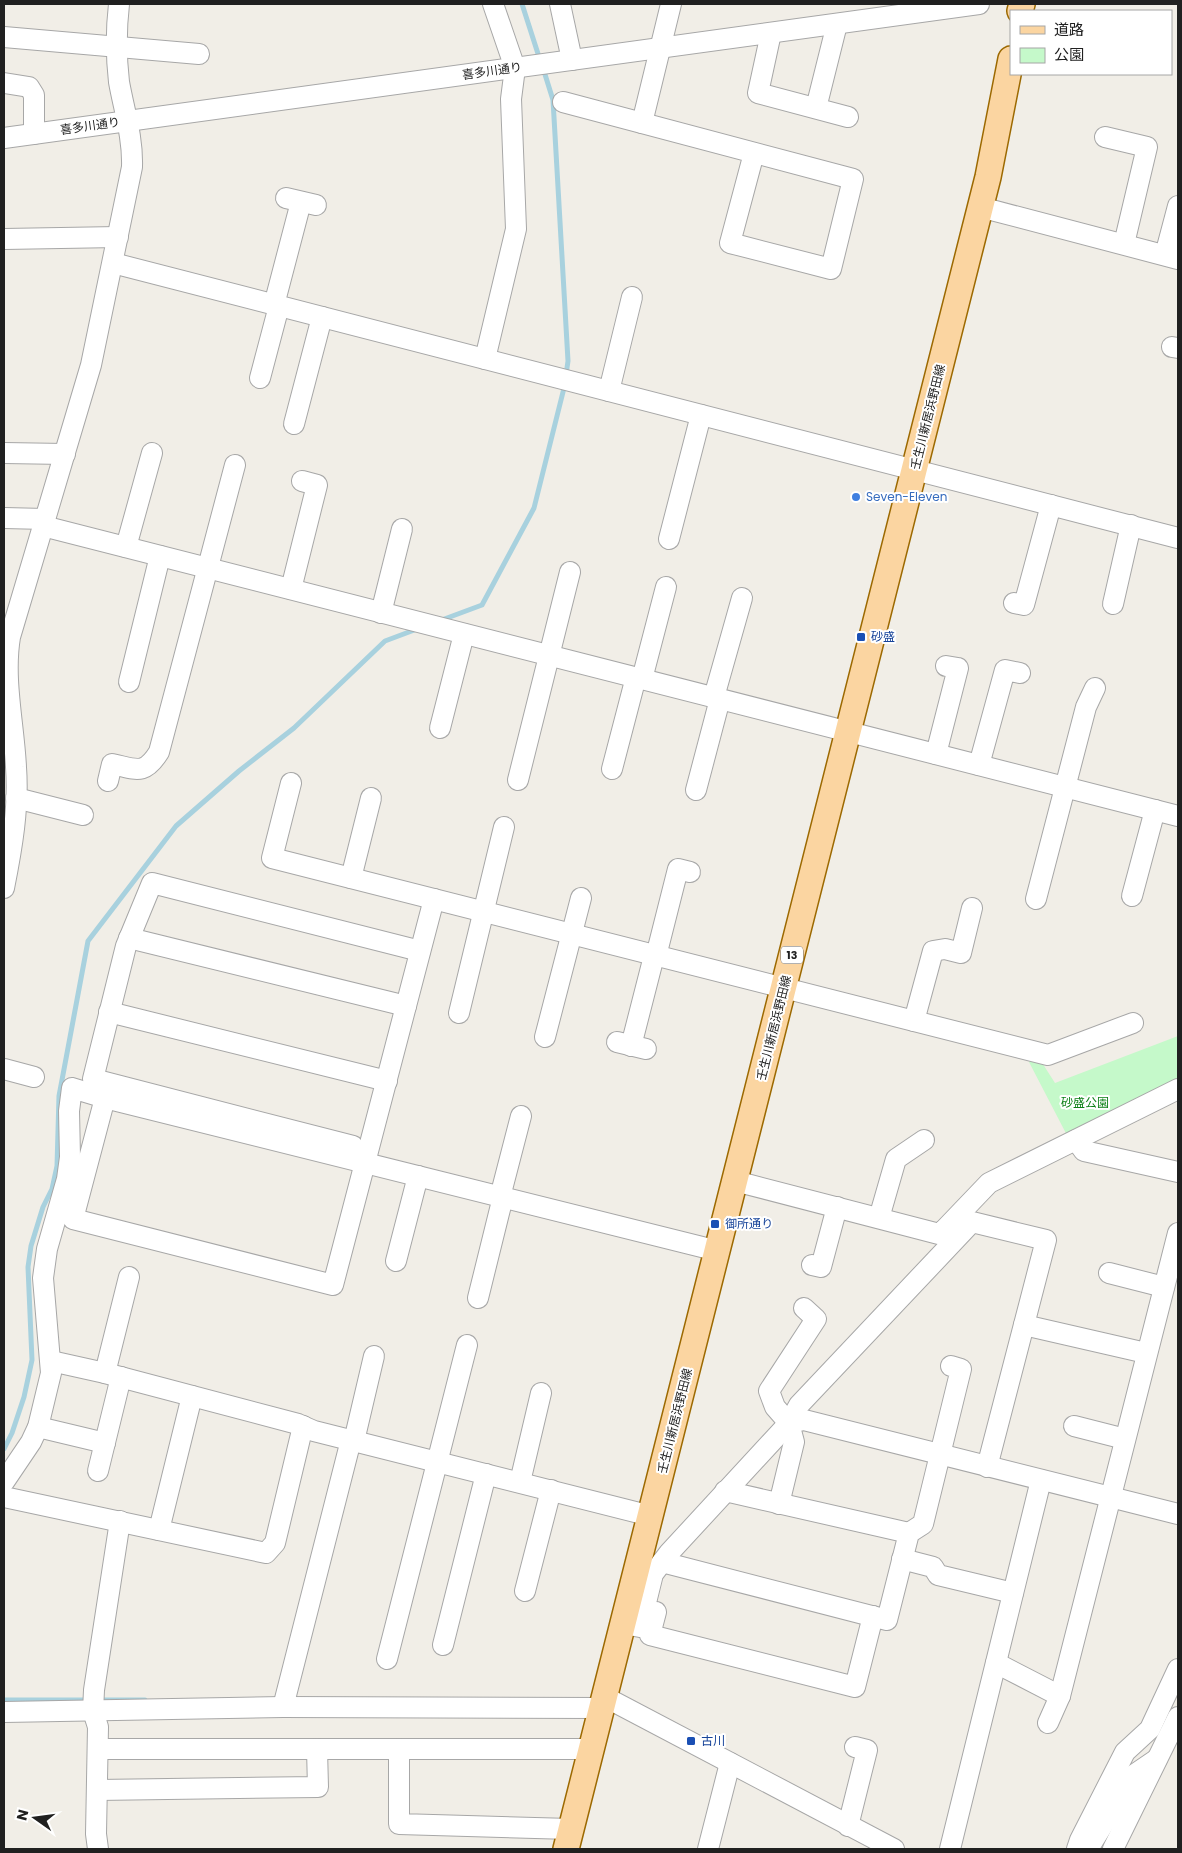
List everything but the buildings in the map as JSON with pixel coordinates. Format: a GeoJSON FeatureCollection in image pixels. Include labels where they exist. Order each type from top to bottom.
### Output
{"type":"FeatureCollection","features":[{"type":"Feature","properties":{"kind":"main road","name":"壬生川新居浜野田線"},"geometry":{"type":"LineString","coordinates":[[568,1839],[915,470],[980,207],[1010,64]]}},
{"type":"Feature","properties":{"kind":"street"},"geometry":{"type":"LineString","coordinates":[[4,888],[12,848],[17,769],[8,708],[7,637],[91,365],[132,166],[132,150],[116,47],[119,4]]}},
{"type":"Feature","properties":{"kind":"street"},"geometry":{"type":"LineString","coordinates":[[485,359],[516,229],[511,100],[515,68],[493,4]]}},
{"type":"Feature","properties":{"kind":"street"},"geometry":{"type":"LineString","coordinates":[[560,4],[572,60]]}},
{"type":"Feature","properties":{"kind":"street"},"geometry":{"type":"LineString","coordinates":[[642,123],[662,48],[671,4]]}},
{"type":"Feature","properties":{"kind":"street","name":"喜多川通り"},"geometry":{"type":"LineString","coordinates":[[4,138],[979,4]]}},
{"type":"Feature","properties":{"kind":"street"},"geometry":{"type":"LineString","coordinates":[[816,108],[837,24]]}},
{"type":"Feature","properties":{"kind":"street"},"geometry":{"type":"LineString","coordinates":[[771,32],[758,93],[848,117]]}},
{"type":"Feature","properties":{"kind":"street"},"geometry":{"type":"LineString","coordinates":[[4,37],[198,54]]}},
{"type":"Feature","properties":{"kind":"street"},"geometry":{"type":"LineString","coordinates":[[4,83],[29,87],[34,95],[34,134]]}},
{"type":"Feature","properties":{"kind":"street"},"geometry":{"type":"LineString","coordinates":[[563,102],[853,179],[831,269],[730,243],[754,153]]}},
{"type":"Feature","properties":{"kind":"street"},"geometry":{"type":"LineString","coordinates":[[1105,137],[1147,147],[1124,244]]}},
{"type":"Feature","properties":{"kind":"street"},"geometry":{"type":"LineString","coordinates":[[260,378],[301,202]]}},
{"type":"Feature","properties":{"kind":"street"},"geometry":{"type":"LineString","coordinates":[[980,207],[1172,257],[1178,206]]}},
{"type":"Feature","properties":{"kind":"street"},"geometry":{"type":"LineString","coordinates":[[4,239],[118,237]]}},
{"type":"Feature","properties":{"kind":"street"},"geometry":{"type":"LineString","coordinates":[[113,263],[1178,538]]}},
{"type":"Feature","properties":{"kind":"street"},"geometry":{"type":"LineString","coordinates":[[609,391],[632,297]]}},
{"type":"Feature","properties":{"kind":"street"},"geometry":{"type":"LineString","coordinates":[[294,424],[322,317]]}},
{"type":"Feature","properties":{"kind":"street"},"geometry":{"type":"LineString","coordinates":[[669,539],[701,415]]}},
{"type":"Feature","properties":{"kind":"street"},"geometry":{"type":"LineString","coordinates":[[4,453],[65,454]]}},
{"type":"Feature","properties":{"kind":"street"},"geometry":{"type":"LineString","coordinates":[[126,547],[152,453]]}},
{"type":"Feature","properties":{"kind":"street"},"geometry":{"type":"LineString","coordinates":[[108,781],[112,764],[140,770],[148,768],[159,752],[235,465]]}},
{"type":"Feature","properties":{"kind":"street"},"geometry":{"type":"LineString","coordinates":[[291,589],[317,485],[302,481]]}},
{"type":"Feature","properties":{"kind":"street"},"geometry":{"type":"LineString","coordinates":[[1014,603],[1024,605],[1051,505]]}},
{"type":"Feature","properties":{"kind":"street"},"geometry":{"type":"LineString","coordinates":[[4,518],[44,522],[160,556],[1178,816]]}},
{"type":"Feature","properties":{"kind":"street"},"geometry":{"type":"LineString","coordinates":[[1112,604],[1131,525]]}},
{"type":"Feature","properties":{"kind":"street"},"geometry":{"type":"LineString","coordinates":[[381,612],[402,529]]}},
{"type":"Feature","properties":{"kind":"street"},"geometry":{"type":"LineString","coordinates":[[130,682],[160,556]]}},
{"type":"Feature","properties":{"kind":"street"},"geometry":{"type":"LineString","coordinates":[[518,780],[570,572]]}},
{"type":"Feature","properties":{"kind":"street"},"geometry":{"type":"LineString","coordinates":[[612,769],[666,587]]}},
{"type":"Feature","properties":{"kind":"street"},"geometry":{"type":"LineString","coordinates":[[696,790],[742,598]]}},
{"type":"Feature","properties":{"kind":"street"},"geometry":{"type":"LineString","coordinates":[[440,728],[464,634]]}},
{"type":"Feature","properties":{"kind":"street"},"geometry":{"type":"LineString","coordinates":[[936,754],[958,668],[946,666]]}},
{"type":"Feature","properties":{"kind":"street"},"geometry":{"type":"LineString","coordinates":[[979,765],[1005,670],[1020,673]]}},
{"type":"Feature","properties":{"kind":"street"},"geometry":{"type":"LineString","coordinates":[[1036,899],[1086,707],[1095,688]]}},
{"type":"Feature","properties":{"kind":"street"},"geometry":{"type":"LineString","coordinates":[[291,782],[272,858],[1048,1055],[1133,1023]]}},
{"type":"Feature","properties":{"kind":"street"},"geometry":{"type":"LineString","coordinates":[[16,798],[83,815]]}},
{"type":"Feature","properties":{"kind":"street"},"geometry":{"type":"LineString","coordinates":[[351,878],[371,798]]}},
{"type":"Feature","properties":{"kind":"street"},"geometry":{"type":"LineString","coordinates":[[1132,896],[1155,810]]}},
{"type":"Feature","properties":{"kind":"street"},"geometry":{"type":"LineString","coordinates":[[459,1013],[504,827]]}},
{"type":"Feature","properties":{"kind":"street"},"geometry":{"type":"LineString","coordinates":[[631,1046],[678,869],[690,872]]}},
{"type":"Feature","properties":{"kind":"street"},"geometry":{"type":"LineString","coordinates":[[420,951],[152,883],[129,938],[93,1079],[139,1099],[368,1157],[418,1176],[718,1251]]}},
{"type":"Feature","properties":{"kind":"street"},"geometry":{"type":"LineString","coordinates":[[545,1037],[580,898]]}},
{"type":"Feature","properties":{"kind":"street"},"geometry":{"type":"LineString","coordinates":[[105,1098],[72,1219],[334,1285],[434,899]]}},
{"type":"Feature","properties":{"kind":"street"},"geometry":{"type":"LineString","coordinates":[[914,1021],[933,951],[945,949],[961,952],[972,908]]}},
{"type":"Feature","properties":{"kind":"street"},"geometry":{"type":"LineString","coordinates":[[129,938],[406,1006]]}},
{"type":"Feature","properties":{"kind":"street"},"geometry":{"type":"LineString","coordinates":[[110,1012],[387,1081]]}},
{"type":"Feature","properties":{"kind":"street"},"geometry":{"type":"LineString","coordinates":[[4,1069],[34,1077]]}},
{"type":"Feature","properties":{"kind":"street"},"geometry":{"type":"LineString","coordinates":[[4,1482],[31,1442],[38,1427],[51,1373],[42,1278],[47,1249],[67,1178],[70,1157],[69,1111],[72,1088],[105,1098],[139,1099]]}},
{"type":"Feature","properties":{"kind":"street"},"geometry":{"type":"LineString","coordinates":[[624,1624],[640,1627],[653,1574],[725,1491],[789,1423],[799,1405],[949,1235],[989,1184],[1079,1145],[1178,1089]]}},
{"type":"Feature","properties":{"kind":"street"},"geometry":{"type":"LineString","coordinates":[[478,1298],[521,1116]]}},
{"type":"Feature","properties":{"kind":"street"},"geometry":{"type":"LineString","coordinates":[[880,1218],[896,1159],[924,1140]]}},
{"type":"Feature","properties":{"kind":"street"},"geometry":{"type":"LineString","coordinates":[[1079,1145],[1178,1172]]}},
{"type":"Feature","properties":{"kind":"street"},"geometry":{"type":"LineString","coordinates":[[396,1261],[418,1176]]}},
{"type":"Feature","properties":{"kind":"street"},"geometry":{"type":"LineString","coordinates":[[735,1181],[939,1234],[949,1235],[972,1222],[1046,1240],[987,1467]]}},
{"type":"Feature","properties":{"kind":"street"},"geometry":{"type":"LineString","coordinates":[[812,1265],[821,1267],[836,1207]]}},
{"type":"Feature","properties":{"kind":"street"},"geometry":{"type":"LineString","coordinates":[[1048,1723],[1060,1696],[1178,1233]]}},
{"type":"Feature","properties":{"kind":"street"},"geometry":{"type":"LineString","coordinates":[[1109,1274],[1164,1287]]}},
{"type":"Feature","properties":{"kind":"street"},"geometry":{"type":"LineString","coordinates":[[98,1471],[105,1443],[113,1375],[129,1278]]}},
{"type":"Feature","properties":{"kind":"street"},"geometry":{"type":"LineString","coordinates":[[779,1504],[794,1442],[789,1423],[775,1407],[769,1391],[816,1319],[804,1308]]}},
{"type":"Feature","properties":{"kind":"street"},"geometry":{"type":"LineString","coordinates":[[1024,1325],[1146,1353]]}},
{"type":"Feature","properties":{"kind":"street"},"geometry":{"type":"LineString","coordinates":[[387,1659],[467,1344]]}},
{"type":"Feature","properties":{"kind":"street"},"geometry":{"type":"LineString","coordinates":[[282,1707],[374,1356]]}},
{"type":"Feature","properties":{"kind":"street"},"geometry":{"type":"LineString","coordinates":[[51,1361],[113,1375],[353,1440],[651,1516]]}},
{"type":"Feature","properties":{"kind":"street"},"geometry":{"type":"LineString","coordinates":[[664,1563],[887,1620],[909,1533],[923,1524],[960,1369],[951,1366]]}},
{"type":"Feature","properties":{"kind":"street"},"geometry":{"type":"LineString","coordinates":[[520,1482],[541,1393]]}},
{"type":"Feature","properties":{"kind":"street"},"geometry":{"type":"LineString","coordinates":[[159,1530],[192,1396]]}},
{"type":"Feature","properties":{"kind":"street"},"geometry":{"type":"LineString","coordinates":[[789,1423],[804,1420],[1178,1514]]}},
{"type":"Feature","properties":{"kind":"street"},"geometry":{"type":"LineString","coordinates":[[4,1497],[120,1520],[261,1553],[272,1549],[303,1426]]}},
{"type":"Feature","properties":{"kind":"street"},"geometry":{"type":"LineString","coordinates":[[1074,1426],[1125,1439]]}},
{"type":"Feature","properties":{"kind":"street"},"geometry":{"type":"LineString","coordinates":[[38,1427],[105,1443]]}},
{"type":"Feature","properties":{"kind":"street"},"geometry":{"type":"LineString","coordinates":[[443,1644],[486,1474]]}},
{"type":"Feature","properties":{"kind":"street"},"geometry":{"type":"LineString","coordinates":[[950,1849],[1041,1480]]}},
{"type":"Feature","properties":{"kind":"street"},"geometry":{"type":"LineString","coordinates":[[526,1591],[550,1490]]}},
{"type":"Feature","properties":{"kind":"street"},"geometry":{"type":"LineString","coordinates":[[725,1491],[909,1533]]}},
{"type":"Feature","properties":{"kind":"street"},"geometry":{"type":"LineString","coordinates":[[98,1849],[98,1727],[93,1711],[94,1690],[120,1520]]}},
{"type":"Feature","properties":{"kind":"street"},"geometry":{"type":"LineString","coordinates":[[902,1559],[933,1567],[938,1575],[1013,1593]]}},
{"type":"Feature","properties":{"kind":"street"},"geometry":{"type":"LineString","coordinates":[[664,1563],[650,1635],[855,1687],[873,1616]]}},
{"type":"Feature","properties":{"kind":"street"},"geometry":{"type":"LineString","coordinates":[[996,1663],[1060,1696]]}},
{"type":"Feature","properties":{"kind":"street"},"geometry":{"type":"LineString","coordinates":[[1077,1849],[1124,1752],[1150,1729],[1178,1669]]}},
{"type":"Feature","properties":{"kind":"street"},"geometry":{"type":"LineString","coordinates":[[4,1712],[604,1702],[730,1763],[894,1849]]}},
{"type":"Feature","properties":{"kind":"street"},"geometry":{"type":"LineString","coordinates":[[1113,1849],[1178,1717]]}},
{"type":"Feature","properties":{"kind":"street"},"geometry":{"type":"LineString","coordinates":[[848,1826],[867,1750],[855,1747]]}},
{"type":"Feature","properties":{"kind":"street"},"geometry":{"type":"LineString","coordinates":[[98,1749],[592,1748]]}},
{"type":"Feature","properties":{"kind":"street"},"geometry":{"type":"LineString","coordinates":[[97,1790],[318,1787],[317,1749]]}},
{"type":"Feature","properties":{"kind":"street"},"geometry":{"type":"LineString","coordinates":[[399,1749],[400,1824],[568,1839]]}},
{"type":"Feature","properties":{"kind":"street"},"geometry":{"type":"LineString","coordinates":[[1088,1849],[1134,1774],[1158,1758]]}},
{"type":"Feature","properties":{"kind":"street"},"geometry":{"type":"LineString","coordinates":[[708,1849],[730,1763]]}},
{"type":"Feature","properties":{"kind":"green space","name":"砂盛公園"},"geometry":{"type":"Polygon","coordinates":[[[1178,1036],[1178,1089],[1071,1143],[1029,1062],[1039,1058],[1055,1083],[1178,1036]]]}},
{"type":"Feature","properties":{"kind":"waterway"},"geometry":{"type":"LineString","coordinates":[[522,4],[540,60]]}},
{"type":"Feature","properties":{"kind":"waterway"},"geometry":{"type":"LineString","coordinates":[[543,68],[553,100],[568,361],[566,375]]}},
{"type":"Feature","properties":{"kind":"waterway"},"geometry":{"type":"LineString","coordinates":[[439,621],[482,605],[534,508],[565,384]]}},
{"type":"Feature","properties":{"kind":"waterway"},"geometry":{"type":"LineString","coordinates":[[4,1449],[12,1433],[24,1397],[32,1360],[28,1267],[31,1246],[43,1207],[52,1189],[57,1166],[59,1096],[88,941],[176,826],[239,771],[294,728],[385,641],[417,629]]}},
{"type":"Feature","properties":{"kind":"waterway"},"geometry":{"type":"LineString","coordinates":[[4,1700],[90,1700]]}},
{"type":"Feature","properties":{"kind":"waterway"},"geometry":{"type":"LineString","coordinates":[[98,1700],[145,1700]]}},
{"type":"Feature","properties":{"kind":"place","name":"Seven-Eleven"},"geometry":{"type":"Point","coordinates":[856,497]}},
{"type":"Feature","properties":{"kind":"place","name":"砂盛"},"geometry":{"type":"Point","coordinates":[861,637]}},
{"type":"Feature","properties":{"kind":"place","name":"御所通り"},"geometry":{"type":"Point","coordinates":[715,1224]}},
{"type":"Feature","properties":{"kind":"place","name":"古川"},"geometry":{"type":"Point","coordinates":[691,1741]}}]}
